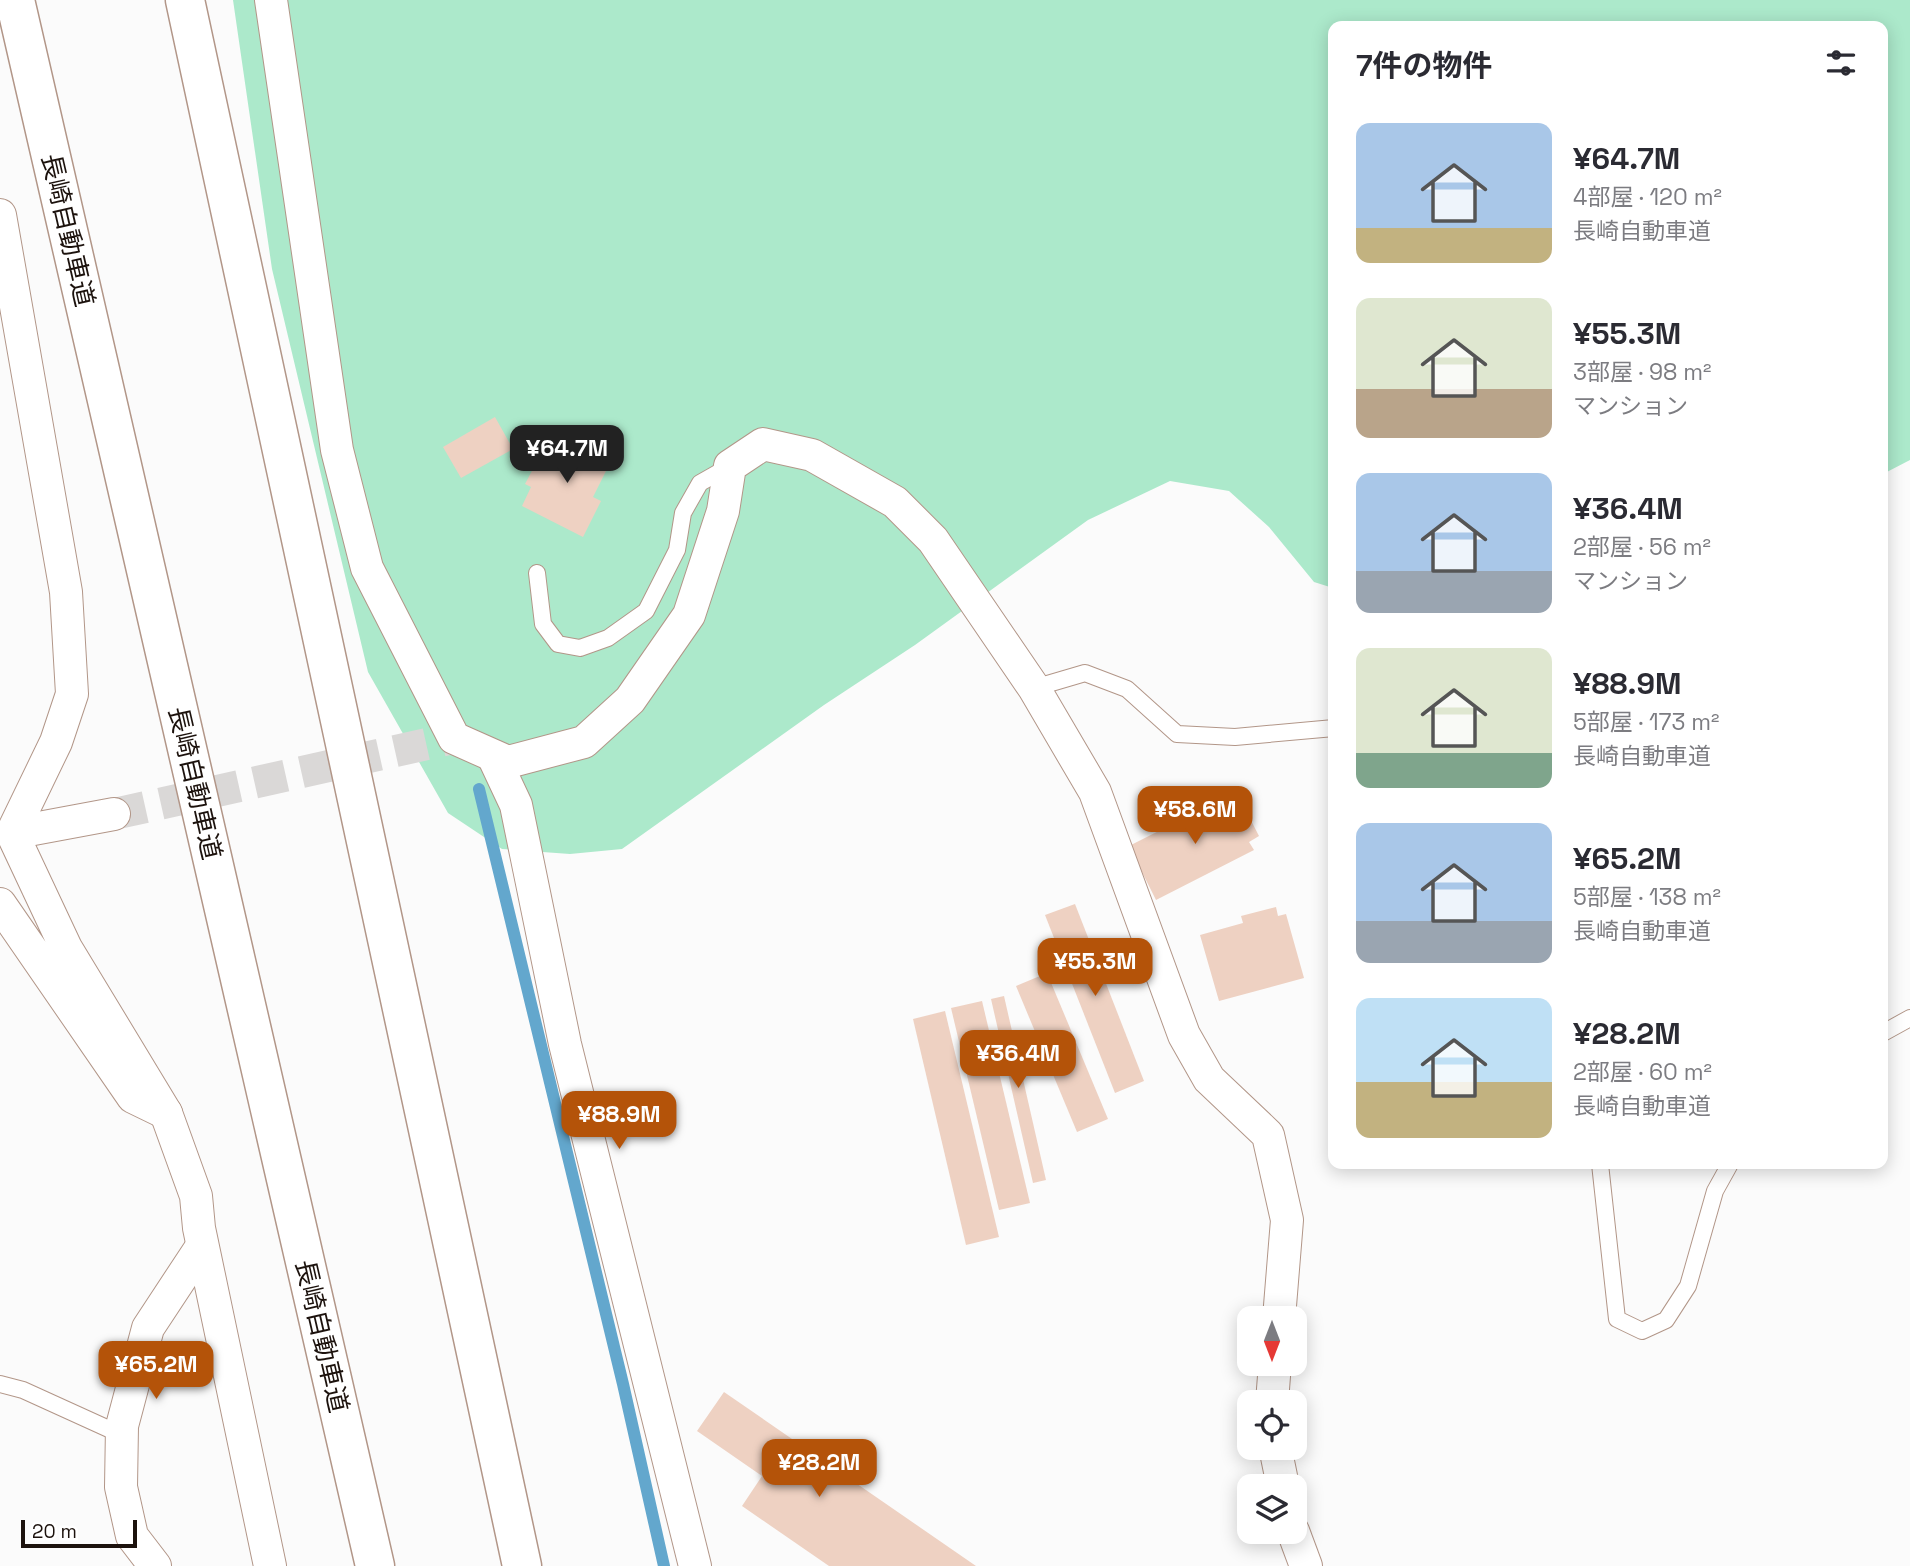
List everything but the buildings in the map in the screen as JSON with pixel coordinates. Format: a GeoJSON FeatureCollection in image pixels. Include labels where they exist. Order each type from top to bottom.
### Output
{"type":"FeatureCollection","features":[{"type":"Feature","properties":{"kind":"highway","name":"長崎自動車道"},"geometry":{"type":"LineString","coordinates":[[15,0],[375,1566]]}},
{"type":"Feature","properties":{"kind":"highway"},"geometry":{"type":"LineString","coordinates":[[186,0],[522,1566]]}},
{"type":"Feature","properties":{"kind":"street"},"geometry":{"type":"LineString","coordinates":[[271,0],[337,450],[368,568],[453,738],[508,762],[584,742],[630,700],[689,615],[723,511],[730,466],[763,444],[812,455],[895,502],[933,540],[1034,688],[1095,792],[1184,1035],[1209,1079],[1268,1135],[1287,1220],[1280,1306]]}},
{"type":"Feature","properties":{"kind":"street"},"geometry":{"type":"LineString","coordinates":[[0,215],[66,592],[72,694],[56,742],[6,831]]}},
{"type":"Feature","properties":{"kind":"street"},"geometry":{"type":"LineString","coordinates":[[493,755],[516,805],[565,1044],[695,1566]]}},
{"type":"Feature","properties":{"kind":"street"},"geometry":{"type":"LineString","coordinates":[[6,831],[114,814]]}},
{"type":"Feature","properties":{"kind":"street"},"geometry":{"type":"LineString","coordinates":[[6,831],[66,948],[166,1113],[196,1196],[202,1246],[270,1566]]}},
{"type":"Feature","properties":{"kind":"street"},"geometry":{"type":"LineString","coordinates":[[0,904],[132,1097],[166,1113]]}},
{"type":"Feature","properties":{"kind":"street"},"geometry":{"type":"LineString","coordinates":[[155,1566],[132,1536],[121,1487],[122,1426],[148,1328],[202,1246]]}},
{"type":"Feature","properties":{"kind":"street"},"geometry":{"type":"LineString","coordinates":[[1298,1544],[1306,1566]]}},
{"type":"Feature","properties":{"kind":"lane"},"geometry":{"type":"LineString","coordinates":[[537,573],[543,624],[558,644],[580,649],[608,638],[646,611],[677,550],[682,513],[700,484],[730,466]]}},
{"type":"Feature","properties":{"kind":"lane"},"geometry":{"type":"LineString","coordinates":[[1034,688],[1085,673],[1127,689],[1177,734],[1235,737],[1328,729]]}},
{"type":"Feature","properties":{"kind":"lane"},"geometry":{"type":"LineString","coordinates":[[1888,1030],[1910,1018]]}},
{"type":"Feature","properties":{"kind":"lane"},"geometry":{"type":"LineString","coordinates":[[1601,1169],[1617,1319],[1642,1331],[1667,1320],[1688,1286],[1715,1191],[1727,1169]]}},
{"type":"Feature","properties":{"kind":"lane"},"geometry":{"type":"LineString","coordinates":[[0,1384],[23,1390],[122,1435]]}},
{"type":"Feature","properties":{"kind":"green space"},"geometry":{"type":"Polygon","coordinates":[[[233,0],[1910,0],[1910,460],[1888,471],[1888,21],[1328,21],[1328,586],[1314,582],[1269,527],[1229,491],[1170,481],[1088,520],[915,645],[824,705],[622,849],[570,854],[502,849],[448,813],[368,672],[272,269],[233,0]]]}},
{"type":"Feature","properties":{"kind":"waterway"},"geometry":{"type":"LineString","coordinates":[[479,789],[623,1384],[664,1566]]}},
{"type":"Feature","properties":{"kind":"tunnel"},"geometry":{"type":"LineString","coordinates":[[114,814],[454,738]]}}]}
